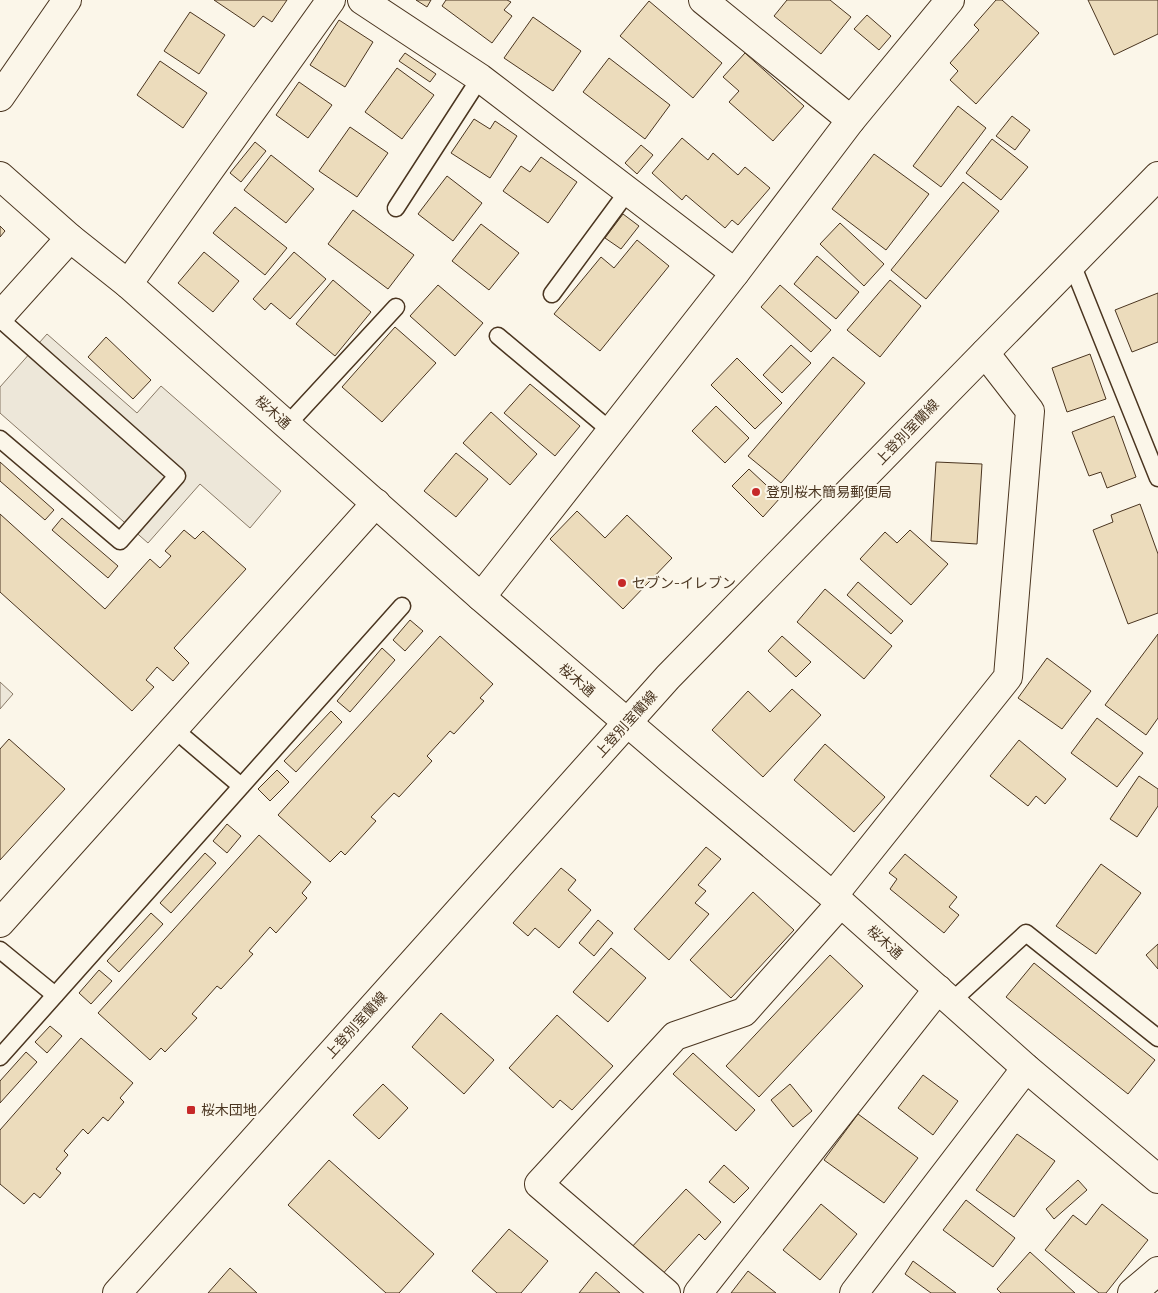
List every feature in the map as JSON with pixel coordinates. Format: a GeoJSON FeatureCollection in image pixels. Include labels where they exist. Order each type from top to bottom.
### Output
{"type":"FeatureCollection","features":[{"type":"Feature","properties":{"kind":"street"},"geometry":{"type":"LineString","coordinates":[[0,97],[67,0]]}},
{"type":"Feature","properties":{"kind":"street"},"geometry":{"type":"LineString","coordinates":[[128,284],[331,0]]}},
{"type":"Feature","properties":{"kind":"street"},"geometry":{"type":"LineString","coordinates":[[362,0],[480,78],[735,274]]}},
{"type":"Feature","properties":{"kind":"street"},"geometry":{"type":"LineString","coordinates":[[703,0],[851,120]]}},
{"type":"Feature","properties":{"kind":"street"},"geometry":{"type":"LineString","coordinates":[[481,597],[735,274],[851,120],[950,0]]}},
{"type":"Feature","properties":{"kind":"street","name":"桜木通"},"geometry":{"type":"LineString","coordinates":[[0,176],[70,238],[128,284],[481,597],[837,899],[1026,1068],[1158,1179]]}},
{"type":"Feature","properties":{"kind":"street","name":"上登別室蘭線"},"geometry":{"type":"LineString","coordinates":[[117,1293],[668,677],[1158,176]]}},
{"type":"Feature","properties":{"kind":"street"},"geometry":{"type":"LineString","coordinates":[[0,318],[70,238]]}},
{"type":"Feature","properties":{"kind":"street"},"geometry":{"type":"LineString","coordinates":[[666,1293],[539,1184],[675,1036],[744,1012],[837,899],[1008,677],[1030,411],[985,353]]}},
{"type":"Feature","properties":{"kind":"street"},"geometry":{"type":"LineString","coordinates":[[0,923],[376,503]]}},
{"type":"Feature","properties":{"kind":"street"},"geometry":{"type":"LineString","coordinates":[[698,1293],[945,995]]}},
{"type":"Feature","properties":{"kind":"street"},"geometry":{"type":"LineString","coordinates":[[854,1293],[1026,1068]]}},
{"type":"Feature","properties":{"kind":"street"},"geometry":{"type":"LineString","coordinates":[[1132,1293],[1158,1271]]}},
{"type":"Feature","properties":{"kind":"lane"},"geometry":{"type":"LineString","coordinates":[[396,208],[480,78]]}},
{"type":"Feature","properties":{"kind":"lane"},"geometry":{"type":"LineString","coordinates":[[552,294],[628,192]]}},
{"type":"Feature","properties":{"kind":"lane"},"geometry":{"type":"LineString","coordinates":[[1072,264],[1158,478]]}},
{"type":"Feature","properties":{"kind":"lane"},"geometry":{"type":"LineString","coordinates":[[287,425],[396,308]]}},
{"type":"Feature","properties":{"kind":"lane"},"geometry":{"type":"LineString","coordinates":[[0,318],[177,476],[120,541],[0,438]]}},
{"type":"Feature","properties":{"kind":"lane"},"geometry":{"type":"LineString","coordinates":[[498,336],[611,430]]}},
{"type":"Feature","properties":{"kind":"lane"},"geometry":{"type":"LineString","coordinates":[[0,1057],[402,606]]}},
{"type":"Feature","properties":{"kind":"lane"},"geometry":{"type":"LineString","coordinates":[[174,729],[241,786]]}},
{"type":"Feature","properties":{"kind":"lane"},"geometry":{"type":"LineString","coordinates":[[945,995],[1026,933],[1158,1038]]}},
{"type":"Feature","properties":{"kind":"lane"},"geometry":{"type":"LineString","coordinates":[[0,950],[55,995]]}},
{"type":"Feature","properties":{"kind":"shaded area"},"geometry":{"type":"Polygon","coordinates":[[[47,334],[137,413],[161,386],[281,491],[250,528],[200,484],[148,543],[0,413],[0,387],[47,334]]]}},
{"type":"Feature","properties":{"kind":"shaded area"},"geometry":{"type":"Polygon","coordinates":[[[0,682],[13,694],[0,709],[0,682]]]}},
{"type":"Feature","properties":{"kind":"building"},"geometry":{"type":"Polygon","coordinates":[[[214,0],[287,0],[272,22],[263,16],[254,27],[214,0]]]}},
{"type":"Feature","properties":{"kind":"building"},"geometry":{"type":"Polygon","coordinates":[[[416,0],[431,0],[427,7],[416,0]]]}},
{"type":"Feature","properties":{"kind":"building"},"geometry":{"type":"Polygon","coordinates":[[[446,0],[507,0],[511,2],[504,10],[512,16],[492,43],[442,6],[446,0]]]}},
{"type":"Feature","properties":{"kind":"building"},"geometry":{"type":"Polygon","coordinates":[[[787,0],[830,0],[851,17],[821,54],[774,16],[787,0]]]}},
{"type":"Feature","properties":{"kind":"building"},"geometry":{"type":"Polygon","coordinates":[[[996,0],[1002,0],[1039,33],[976,104],[950,80],[958,71],[950,63],[979,30],[974,25],[996,0]]]}},
{"type":"Feature","properties":{"kind":"building"},"geometry":{"type":"Polygon","coordinates":[[[1088,0],[1158,0],[1158,34],[1114,55],[1088,0]]]}},
{"type":"Feature","properties":{"kind":"building"},"geometry":{"type":"Polygon","coordinates":[[[649,1],[722,63],[693,98],[620,36],[649,1]]]}},
{"type":"Feature","properties":{"kind":"building"},"geometry":{"type":"Polygon","coordinates":[[[190,12],[225,35],[199,74],[164,51],[190,12]]]}},
{"type":"Feature","properties":{"kind":"building"},"geometry":{"type":"Polygon","coordinates":[[[867,15],[891,36],[879,50],[854,29],[867,15]]]}},
{"type":"Feature","properties":{"kind":"building"},"geometry":{"type":"Polygon","coordinates":[[[533,17],[581,51],[553,91],[504,58],[533,17]]]}},
{"type":"Feature","properties":{"kind":"building"},"geometry":{"type":"Polygon","coordinates":[[[339,20],[373,42],[345,87],[310,65],[339,20]]]}},
{"type":"Feature","properties":{"kind":"building"},"geometry":{"type":"Polygon","coordinates":[[[405,53],[436,74],[430,82],[399,61],[405,53]]]}},
{"type":"Feature","properties":{"kind":"building"},"geometry":{"type":"Polygon","coordinates":[[[745,53],[804,106],[773,141],[729,102],[739,91],[723,77],[745,53]]]}},
{"type":"Feature","properties":{"kind":"building"},"geometry":{"type":"Polygon","coordinates":[[[609,58],[670,105],[645,139],[583,92],[609,58]]]}},
{"type":"Feature","properties":{"kind":"building"},"geometry":{"type":"Polygon","coordinates":[[[160,61],[207,93],[183,128],[137,95],[160,61]]]}},
{"type":"Feature","properties":{"kind":"building"},"geometry":{"type":"Polygon","coordinates":[[[397,68],[434,95],[402,139],[365,112],[397,68]]]}},
{"type":"Feature","properties":{"kind":"building"},"geometry":{"type":"Polygon","coordinates":[[[299,82],[332,105],[308,138],[276,115],[299,82]]]}},
{"type":"Feature","properties":{"kind":"building"},"geometry":{"type":"Polygon","coordinates":[[[958,106],[986,128],[941,187],[913,166],[958,106]]]}},
{"type":"Feature","properties":{"kind":"building"},"geometry":{"type":"Polygon","coordinates":[[[1012,116],[1030,130],[1015,150],[996,136],[1012,116]]]}},
{"type":"Feature","properties":{"kind":"building"},"geometry":{"type":"Polygon","coordinates":[[[474,119],[490,129],[495,121],[517,136],[490,178],[451,153],[474,119]]]}},
{"type":"Feature","properties":{"kind":"building"},"geometry":{"type":"Polygon","coordinates":[[[350,127],[388,153],[357,197],[319,171],[350,127]]]}},
{"type":"Feature","properties":{"kind":"building"},"geometry":{"type":"Polygon","coordinates":[[[682,138],[708,160],[713,153],[738,175],[745,167],[770,188],[738,225],[732,220],[725,228],[686,195],[682,200],[652,173],[682,138]]]}},
{"type":"Feature","properties":{"kind":"building"},"geometry":{"type":"Polygon","coordinates":[[[992,139],[1028,167],[1001,200],[966,173],[992,139]]]}},
{"type":"Feature","properties":{"kind":"building"},"geometry":{"type":"Polygon","coordinates":[[[255,142],[266,151],[241,182],[230,173],[255,142]]]}},
{"type":"Feature","properties":{"kind":"building"},"geometry":{"type":"Polygon","coordinates":[[[641,145],[653,155],[637,174],[625,163],[641,145]]]}},
{"type":"Feature","properties":{"kind":"building"},"geometry":{"type":"Polygon","coordinates":[[[874,154],[929,194],[886,250],[832,209],[874,154]]]}},
{"type":"Feature","properties":{"kind":"building"},"geometry":{"type":"Polygon","coordinates":[[[271,155],[314,189],[286,223],[244,190],[271,155]]]}},
{"type":"Feature","properties":{"kind":"building"},"geometry":{"type":"Polygon","coordinates":[[[541,157],[577,182],[548,223],[503,191],[521,166],[530,172],[541,157]]]}},
{"type":"Feature","properties":{"kind":"building"},"geometry":{"type":"Polygon","coordinates":[[[447,176],[482,203],[453,241],[418,214],[447,176]]]}},
{"type":"Feature","properties":{"kind":"building"},"geometry":{"type":"Polygon","coordinates":[[[963,182],[999,211],[926,299],[891,270],[963,182]]]}},
{"type":"Feature","properties":{"kind":"building"},"geometry":{"type":"Polygon","coordinates":[[[235,207],[287,248],[265,275],[213,233],[235,207]]]}},
{"type":"Feature","properties":{"kind":"building"},"geometry":{"type":"Polygon","coordinates":[[[353,210],[414,255],[388,289],[328,244],[353,210]]]}},
{"type":"Feature","properties":{"kind":"building"},"geometry":{"type":"Polygon","coordinates":[[[623,214],[639,226],[621,249],[605,238],[623,214]]]}},
{"type":"Feature","properties":{"kind":"building"},"geometry":{"type":"Polygon","coordinates":[[[840,223],[884,264],[864,286],[820,244],[840,223]]]}},
{"type":"Feature","properties":{"kind":"building"},"geometry":{"type":"Polygon","coordinates":[[[481,224],[519,253],[489,290],[452,261],[481,224]]]}},
{"type":"Feature","properties":{"kind":"building"},"geometry":{"type":"Polygon","coordinates":[[[0,226],[5,231],[0,237],[0,226]]]}},
{"type":"Feature","properties":{"kind":"building"},"geometry":{"type":"Polygon","coordinates":[[[637,240],[669,266],[600,351],[554,314],[601,257],[614,268],[637,240]]]}},
{"type":"Feature","properties":{"kind":"building"},"geometry":{"type":"Polygon","coordinates":[[[204,252],[239,281],[213,312],[178,283],[204,252]]]}},
{"type":"Feature","properties":{"kind":"building"},"geometry":{"type":"Polygon","coordinates":[[[294,252],[326,279],[290,319],[271,303],[265,310],[253,299],[294,252]]]}},
{"type":"Feature","properties":{"kind":"building"},"geometry":{"type":"Polygon","coordinates":[[[817,256],[859,292],[836,319],[794,284],[817,256]]]}},
{"type":"Feature","properties":{"kind":"building"},"geometry":{"type":"Polygon","coordinates":[[[333,280],[371,312],[335,356],[296,324],[333,280]]]}},
{"type":"Feature","properties":{"kind":"building"},"geometry":{"type":"Polygon","coordinates":[[[890,280],[921,306],[880,357],[847,330],[890,280]]]}},
{"type":"Feature","properties":{"kind":"building"},"geometry":{"type":"Polygon","coordinates":[[[438,285],[483,323],[455,356],[410,316],[438,285]]]}},
{"type":"Feature","properties":{"kind":"building"},"geometry":{"type":"Polygon","coordinates":[[[780,285],[831,330],[811,352],[761,307],[780,285]]]}},
{"type":"Feature","properties":{"kind":"building"},"geometry":{"type":"Polygon","coordinates":[[[1158,293],[1158,342],[1132,352],[1115,310],[1158,293]]]}},
{"type":"Feature","properties":{"kind":"building"},"geometry":{"type":"Polygon","coordinates":[[[395,327],[436,363],[382,422],[342,387],[395,327]]]}},
{"type":"Feature","properties":{"kind":"building"},"geometry":{"type":"Polygon","coordinates":[[[106,337],[151,380],[133,399],[88,357],[106,337]]]}},
{"type":"Feature","properties":{"kind":"building"},"geometry":{"type":"Polygon","coordinates":[[[791,345],[811,363],[782,393],[763,375],[791,345]]]}},
{"type":"Feature","properties":{"kind":"building"},"geometry":{"type":"Polygon","coordinates":[[[1090,354],[1106,399],[1067,412],[1052,368],[1090,354]]]}},
{"type":"Feature","properties":{"kind":"building"},"geometry":{"type":"Polygon","coordinates":[[[833,357],[865,383],[781,483],[748,456],[833,357]]]}},
{"type":"Feature","properties":{"kind":"building"},"geometry":{"type":"Polygon","coordinates":[[[737,358],[782,403],[755,429],[711,385],[737,358]]]}},
{"type":"Feature","properties":{"kind":"building"},"geometry":{"type":"Polygon","coordinates":[[[530,384],[580,426],[555,456],[504,413],[530,384]]]}},
{"type":"Feature","properties":{"kind":"building"},"geometry":{"type":"Polygon","coordinates":[[[716,406],[749,438],[725,463],[692,431],[716,406]]]}},
{"type":"Feature","properties":{"kind":"building"},"geometry":{"type":"Polygon","coordinates":[[[491,412],[537,454],[510,485],[463,443],[491,412]]]}},
{"type":"Feature","properties":{"kind":"building"},"geometry":{"type":"Polygon","coordinates":[[[1114,416],[1136,477],[1107,488],[1101,472],[1089,476],[1072,432],[1114,416]]]}},
{"type":"Feature","properties":{"kind":"building"},"geometry":{"type":"Polygon","coordinates":[[[456,453],[488,479],[456,517],[424,491],[456,453]]]}},
{"type":"Feature","properties":{"kind":"building"},"geometry":{"type":"Polygon","coordinates":[[[0,462],[54,510],[45,520],[0,481],[0,462]]]}},
{"type":"Feature","properties":{"kind":"building"},"geometry":{"type":"Polygon","coordinates":[[[936,462],[982,464],[977,544],[931,541],[936,462]]]}},
{"type":"Feature","properties":{"kind":"building","name":"登別桜木簡易郵便局"},"geometry":{"type":"Polygon","coordinates":[[[749,469],[780,498],[763,517],[732,486],[749,469]]]}},
{"type":"Feature","properties":{"kind":"building"},"geometry":{"type":"Polygon","coordinates":[[[1140,504],[1158,554],[1158,613],[1128,624],[1093,530],[1113,522],[1111,515],[1140,504]]]}},
{"type":"Feature","properties":{"kind":"building","name":"セブン-イレブン"},"geometry":{"type":"Polygon","coordinates":[[[577,511],[605,538],[627,515],[672,558],[623,609],[550,539],[577,511]]]}},
{"type":"Feature","properties":{"kind":"building"},"geometry":{"type":"Polygon","coordinates":[[[0,514],[105,609],[150,559],[160,568],[171,556],[165,551],[184,530],[195,539],[203,531],[246,569],[174,648],[189,663],[173,681],[157,667],[146,680],[154,687],[132,711],[0,592],[0,514]]]}},
{"type":"Feature","properties":{"kind":"building"},"geometry":{"type":"Polygon","coordinates":[[[62,518],[118,566],[108,578],[52,530],[62,518]]]}},
{"type":"Feature","properties":{"kind":"building"},"geometry":{"type":"Polygon","coordinates":[[[910,530],[948,564],[911,605],[860,559],[885,532],[897,543],[910,530]]]}},
{"type":"Feature","properties":{"kind":"building"},"geometry":{"type":"Polygon","coordinates":[[[858,582],[903,621],[891,634],[847,595],[858,582]]]}},
{"type":"Feature","properties":{"kind":"building"},"geometry":{"type":"Polygon","coordinates":[[[825,589],[892,646],[864,679],[797,622],[825,589]]]}},
{"type":"Feature","properties":{"kind":"building"},"geometry":{"type":"Polygon","coordinates":[[[410,620],[423,631],[405,651],[393,640],[410,620]]]}},
{"type":"Feature","properties":{"kind":"building"},"geometry":{"type":"Polygon","coordinates":[[[1158,634],[1158,718],[1146,735],[1105,705],[1158,634]]]}},
{"type":"Feature","properties":{"kind":"building"},"geometry":{"type":"Polygon","coordinates":[[[440,636],[493,684],[480,698],[484,701],[454,734],[450,731],[427,756],[432,761],[399,797],[394,793],[371,817],[376,821],[345,855],[341,851],[330,862],[278,815],[440,636]]]}},
{"type":"Feature","properties":{"kind":"building"},"geometry":{"type":"Polygon","coordinates":[[[782,636],[811,662],[796,677],[768,651],[782,636]]]}},
{"type":"Feature","properties":{"kind":"building"},"geometry":{"type":"Polygon","coordinates":[[[382,648],[395,660],[350,712],[337,701],[382,648]]]}},
{"type":"Feature","properties":{"kind":"building"},"geometry":{"type":"Polygon","coordinates":[[[1047,658],[1091,691],[1062,729],[1018,698],[1047,658]]]}},
{"type":"Feature","properties":{"kind":"building"},"geometry":{"type":"Polygon","coordinates":[[[792,689],[821,715],[763,777],[712,730],[748,691],[770,712],[792,689]]]}},
{"type":"Feature","properties":{"kind":"building"},"geometry":{"type":"Polygon","coordinates":[[[331,711],[342,722],[296,772],[284,761],[331,711]]]}},
{"type":"Feature","properties":{"kind":"building"},"geometry":{"type":"Polygon","coordinates":[[[1097,718],[1143,753],[1117,787],[1071,753],[1097,718]]]}},
{"type":"Feature","properties":{"kind":"building"},"geometry":{"type":"Polygon","coordinates":[[[9,739],[65,789],[0,860],[0,749],[9,739]]]}},
{"type":"Feature","properties":{"kind":"building"},"geometry":{"type":"Polygon","coordinates":[[[1019,740],[1066,779],[1045,804],[1036,796],[1028,806],[990,776],[1019,740]]]}},
{"type":"Feature","properties":{"kind":"building"},"geometry":{"type":"Polygon","coordinates":[[[825,744],[885,797],[854,832],[794,780],[825,744]]]}},
{"type":"Feature","properties":{"kind":"building"},"geometry":{"type":"Polygon","coordinates":[[[277,770],[289,782],[270,801],[258,789],[277,770]]]}},
{"type":"Feature","properties":{"kind":"building"},"geometry":{"type":"Polygon","coordinates":[[[1139,776],[1158,789],[1158,806],[1137,837],[1110,819],[1139,776]]]}},
{"type":"Feature","properties":{"kind":"building"},"geometry":{"type":"Polygon","coordinates":[[[227,824],[241,836],[227,853],[213,841],[227,824]]]}},
{"type":"Feature","properties":{"kind":"building"},"geometry":{"type":"Polygon","coordinates":[[[259,835],[311,882],[302,893],[307,898],[276,933],[270,927],[249,951],[253,954],[221,989],[217,986],[192,1014],[197,1018],[165,1052],[161,1048],[150,1060],[98,1013],[259,835]]]}},
{"type":"Feature","properties":{"kind":"building"},"geometry":{"type":"Polygon","coordinates":[[[706,847],[721,859],[698,885],[706,891],[695,903],[709,914],[669,960],[634,929],[706,847]]]}},
{"type":"Feature","properties":{"kind":"building"},"geometry":{"type":"Polygon","coordinates":[[[205,853],[216,863],[171,913],[160,903],[205,853]]]}},
{"type":"Feature","properties":{"kind":"building"},"geometry":{"type":"Polygon","coordinates":[[[905,854],[957,897],[949,907],[959,915],[944,933],[890,889],[897,879],[889,873],[905,854]]]}},
{"type":"Feature","properties":{"kind":"building"},"geometry":{"type":"Polygon","coordinates":[[[1101,864],[1141,893],[1096,954],[1056,926],[1101,864]]]}},
{"type":"Feature","properties":{"kind":"building"},"geometry":{"type":"Polygon","coordinates":[[[561,868],[576,880],[568,890],[591,910],[559,948],[535,928],[528,936],[513,923],[561,868]]]}},
{"type":"Feature","properties":{"kind":"building"},"geometry":{"type":"Polygon","coordinates":[[[753,892],[794,930],[731,998],[690,960],[753,892]]]}},
{"type":"Feature","properties":{"kind":"building"},"geometry":{"type":"Polygon","coordinates":[[[151,913],[163,924],[119,972],[107,961],[151,913]]]}},
{"type":"Feature","properties":{"kind":"building"},"geometry":{"type":"Polygon","coordinates":[[[598,920],[613,933],[594,956],[579,943],[598,920]]]}},
{"type":"Feature","properties":{"kind":"building"},"geometry":{"type":"Polygon","coordinates":[[[1158,944],[1158,969],[1146,955],[1158,944]]]}},
{"type":"Feature","properties":{"kind":"building"},"geometry":{"type":"Polygon","coordinates":[[[611,948],[646,978],[608,1022],[573,992],[611,948]]]}},
{"type":"Feature","properties":{"kind":"building"},"geometry":{"type":"Polygon","coordinates":[[[830,955],[863,986],[759,1097],[726,1066],[830,955]]]}},
{"type":"Feature","properties":{"kind":"building"},"geometry":{"type":"Polygon","coordinates":[[[1034,963],[1155,1060],[1128,1094],[1006,997],[1034,963]]]}},
{"type":"Feature","properties":{"kind":"building"},"geometry":{"type":"Polygon","coordinates":[[[99,970],[112,981],[91,1004],[79,993],[99,970]]]}},
{"type":"Feature","properties":{"kind":"building"},"geometry":{"type":"Polygon","coordinates":[[[441,1013],[494,1060],[464,1094],[412,1047],[441,1013]]]}},
{"type":"Feature","properties":{"kind":"building"},"geometry":{"type":"Polygon","coordinates":[[[557,1015],[613,1066],[572,1110],[560,1100],[553,1108],[509,1068],[557,1015]]]}},
{"type":"Feature","properties":{"kind":"building"},"geometry":{"type":"Polygon","coordinates":[[[50,1026],[62,1036],[47,1053],[35,1042],[50,1026]]]}},
{"type":"Feature","properties":{"kind":"building"},"geometry":{"type":"Polygon","coordinates":[[[81,1038],[133,1083],[120,1098],[124,1102],[108,1121],[103,1117],[88,1134],[83,1129],[64,1151],[68,1155],[56,1169],[61,1173],[40,1198],[34,1193],[24,1204],[0,1184],[0,1130],[81,1038]]]}},
{"type":"Feature","properties":{"kind":"building"},"geometry":{"type":"Polygon","coordinates":[[[26,1052],[37,1062],[0,1103],[0,1081],[26,1052]]]}},
{"type":"Feature","properties":{"kind":"building"},"geometry":{"type":"Polygon","coordinates":[[[693,1053],[755,1110],[736,1131],[673,1074],[693,1053]]]}},
{"type":"Feature","properties":{"kind":"building"},"geometry":{"type":"Polygon","coordinates":[[[923,1075],[958,1101],[933,1135],[898,1108],[923,1075]]]}},
{"type":"Feature","properties":{"kind":"building"},"geometry":{"type":"Polygon","coordinates":[[[383,1084],[408,1108],[379,1139],[353,1115],[383,1084]]]}},
{"type":"Feature","properties":{"kind":"building"},"geometry":{"type":"Polygon","coordinates":[[[790,1084],[812,1111],[793,1127],[771,1100],[790,1084]]]}},
{"type":"Feature","properties":{"kind":"building"},"geometry":{"type":"Polygon","coordinates":[[[858,1114],[918,1158],[884,1203],[824,1160],[858,1114]]]}},
{"type":"Feature","properties":{"kind":"building"},"geometry":{"type":"Polygon","coordinates":[[[1017,1134],[1055,1161],[1014,1217],[976,1190],[1017,1134]]]}},
{"type":"Feature","properties":{"kind":"building"},"geometry":{"type":"Polygon","coordinates":[[[329,1160],[434,1254],[399,1293],[386,1293],[288,1205],[329,1160]]]}},
{"type":"Feature","properties":{"kind":"building"},"geometry":{"type":"Polygon","coordinates":[[[724,1165],[749,1188],[734,1203],[709,1182],[724,1165]]]}},
{"type":"Feature","properties":{"kind":"building"},"geometry":{"type":"Polygon","coordinates":[[[1078,1180],[1087,1190],[1054,1219],[1046,1209],[1078,1180]]]}},
{"type":"Feature","properties":{"kind":"building"},"geometry":{"type":"Polygon","coordinates":[[[686,1189],[721,1222],[705,1240],[699,1234],[659,1278],[629,1250],[686,1189]]]}},
{"type":"Feature","properties":{"kind":"building"},"geometry":{"type":"Polygon","coordinates":[[[966,1200],[1015,1238],[993,1267],[943,1230],[966,1200]]]}},
{"type":"Feature","properties":{"kind":"building"},"geometry":{"type":"Polygon","coordinates":[[[821,1204],[857,1234],[820,1280],[783,1250],[821,1204]]]}},
{"type":"Feature","properties":{"kind":"building"},"geometry":{"type":"Polygon","coordinates":[[[1102,1204],[1148,1240],[1106,1293],[1099,1293],[1045,1250],[1073,1215],[1086,1225],[1102,1204]]]}},
{"type":"Feature","properties":{"kind":"building"},"geometry":{"type":"Polygon","coordinates":[[[509,1229],[548,1261],[521,1293],[497,1293],[472,1271],[509,1229]]]}},
{"type":"Feature","properties":{"kind":"building"},"geometry":{"type":"Polygon","coordinates":[[[1030,1252],[1075,1293],[1001,1293],[997,1289],[1030,1252]]]}},
{"type":"Feature","properties":{"kind":"building"},"geometry":{"type":"Polygon","coordinates":[[[913,1261],[956,1293],[931,1293],[905,1274],[913,1261]]]}},
{"type":"Feature","properties":{"kind":"building"},"geometry":{"type":"Polygon","coordinates":[[[230,1268],[257,1293],[208,1293],[230,1268]]]}},
{"type":"Feature","properties":{"kind":"building"},"geometry":{"type":"Polygon","coordinates":[[[748,1271],[776,1293],[731,1293],[748,1271]]]}},
{"type":"Feature","properties":{"kind":"building"},"geometry":{"type":"Polygon","coordinates":[[[596,1272],[620,1293],[579,1293],[596,1272]]]}},
{"type":"Feature","properties":{"kind":"place","name":"登別桜木簡易郵便局"},"geometry":{"type":"Point","coordinates":[756,492]}},
{"type":"Feature","properties":{"kind":"place","name":"セブン-イレブン"},"geometry":{"type":"Point","coordinates":[622,583]}},
{"type":"Feature","properties":{"kind":"place","name":"桜木団地"},"geometry":{"type":"Point","coordinates":[191,1110]}}]}
